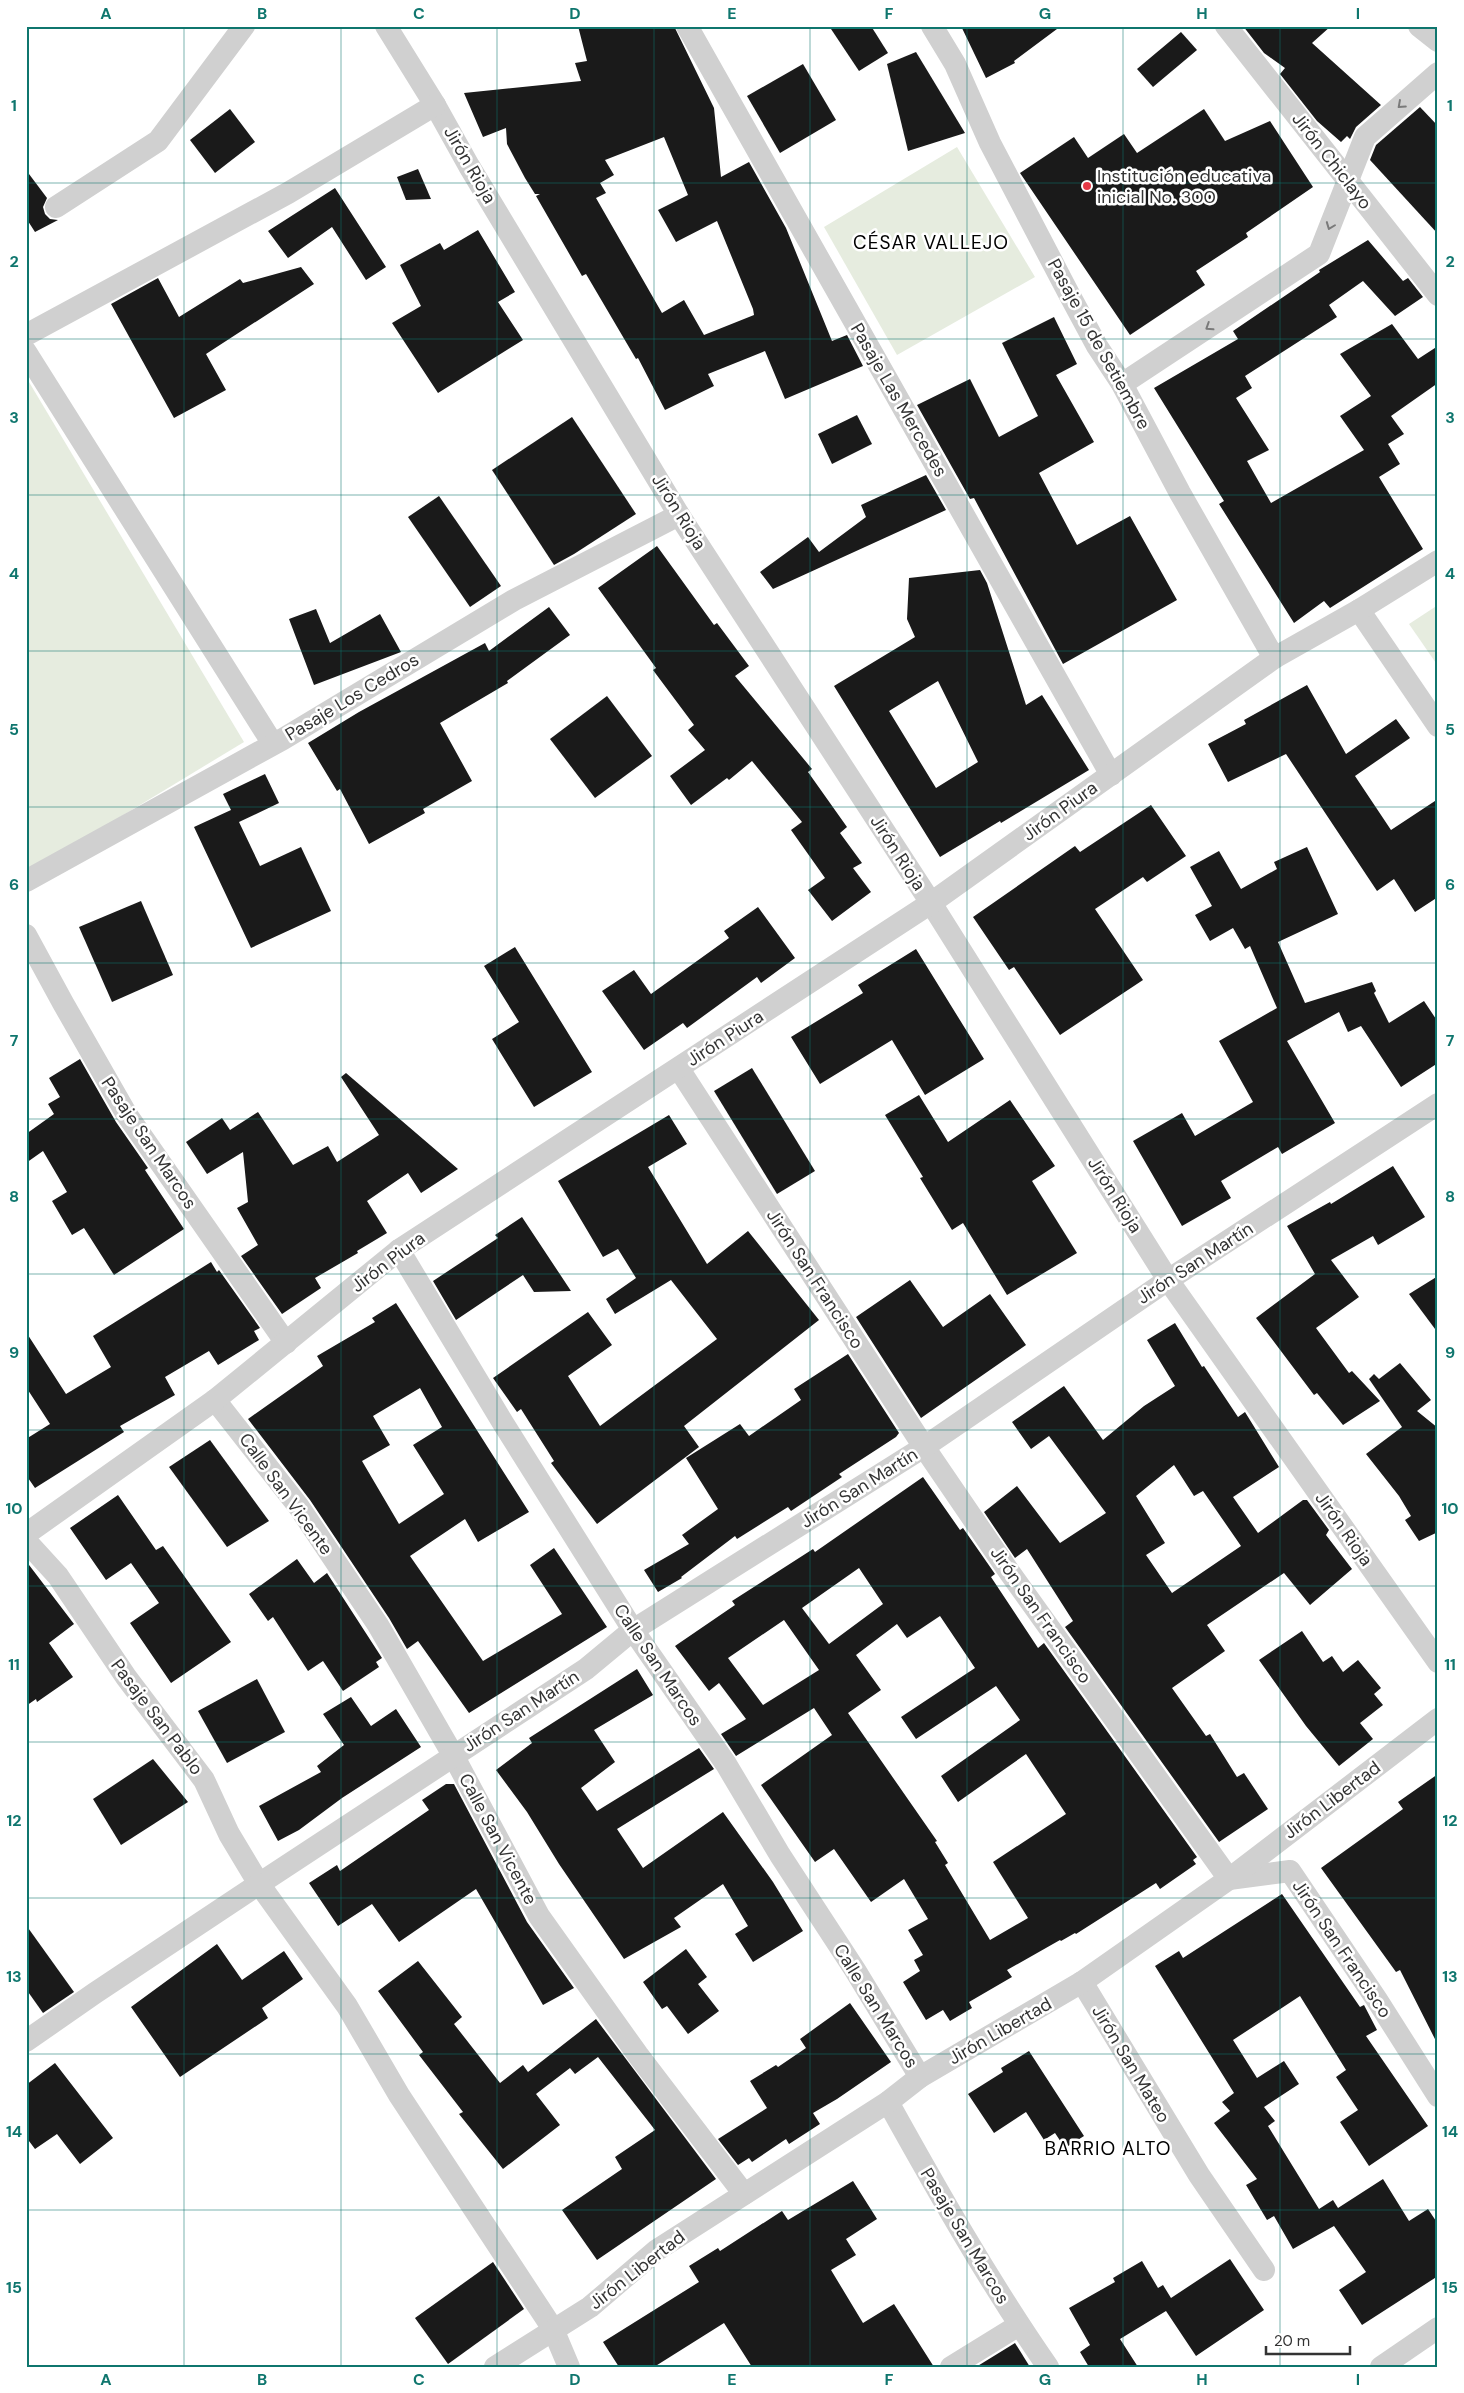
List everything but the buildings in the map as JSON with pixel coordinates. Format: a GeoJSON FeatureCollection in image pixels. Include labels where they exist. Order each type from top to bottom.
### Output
{"type":"FeatureCollection","features":[{"type":"Feature","properties":{"kind":"street"},"geometry":{"type":"LineString","coordinates":[[56,206],[158,141],[244,26]]}},
{"type":"Feature","properties":{"kind":"street","name":"Jirón Rioja"},"geometry":{"type":"LineString","coordinates":[[386,26],[435,104],[469,166],[679,515],[931,903],[1168,1280],[1438,1662]]}},
{"type":"Feature","properties":{"kind":"street","name":"Pasaje Las Mercedes"},"geometry":{"type":"LineString","coordinates":[[687,26],[1111,774]]}},
{"type":"Feature","properties":{"kind":"street","name":"Pasaje 15 de Setiembre"},"geometry":{"type":"LineString","coordinates":[[932,26],[955,64],[990,143],[1097,346],[1122,384],[1180,493],[1274,658]]}},
{"type":"Feature","properties":{"kind":"street","name":"Jirón Chiclayo"},"geometry":{"type":"LineString","coordinates":[[1226,26],[1438,295]]}},
{"type":"Feature","properties":{"kind":"street"},"geometry":{"type":"LineString","coordinates":[[1419,26],[1438,41]]}},
{"type":"Feature","properties":{"kind":"street"},"geometry":{"type":"LineString","coordinates":[[1122,384],[1319,254],[1365,137],[1438,73]]}},
{"type":"Feature","properties":{"kind":"street"},"geometry":{"type":"LineString","coordinates":[[26,335],[288,193],[435,104]]}},
{"type":"Feature","properties":{"kind":"street"},"geometry":{"type":"LineString","coordinates":[[26,352],[273,744]]}},
{"type":"Feature","properties":{"kind":"street","name":"Pasaje Los Cedros"},"geometry":{"type":"LineString","coordinates":[[26,881],[273,744],[514,600],[679,515]]}},
{"type":"Feature","properties":{"kind":"street","name":"Jirón Piura"},"geometry":{"type":"LineString","coordinates":[[26,1534],[216,1400],[248,1371],[286,1343],[400,1250],[931,903],[1274,658],[1360,610],[1438,561]]}},
{"type":"Feature","properties":{"kind":"street"},"geometry":{"type":"LineString","coordinates":[[1360,610],[1438,726]]}},
{"type":"Feature","properties":{"kind":"street","name":"Pasaje San Marcos"},"geometry":{"type":"LineString","coordinates":[[26,935],[62,1004],[127,1115],[286,1343]]}},
{"type":"Feature","properties":{"kind":"street","name":"Jirón San Francisco"},"geometry":{"type":"LineString","coordinates":[[679,1069],[924,1447],[1010,1574],[1229,1879],[1290,1871],[1377,2000],[1438,2096]]}},
{"type":"Feature","properties":{"kind":"street","name":"Jirón San Martín"},"geometry":{"type":"LineString","coordinates":[[259,1884],[586,1669],[633,1630],[924,1447],[1168,1280],[1438,1104]]}},
{"type":"Feature","properties":{"kind":"street","name":"Calle San Marcos"},"geometry":{"type":"LineString","coordinates":[[400,1250],[503,1422],[633,1630],[726,1764],[780,1855],[856,1970],[920,2077]]}},
{"type":"Feature","properties":{"kind":"street","name":"Calle San Vicente"},"geometry":{"type":"LineString","coordinates":[[216,1400],[304,1514],[378,1625],[453,1755],[540,1916],[638,2055],[744,2194]]}},
{"type":"Feature","properties":{"kind":"street","name":"Pasaje San Pablo"},"geometry":{"type":"LineString","coordinates":[[26,1542],[58,1576],[126,1677],[204,1780],[229,1834],[259,1884],[346,2006],[399,2095],[553,2329]]}},
{"type":"Feature","properties":{"kind":"street","name":"Jirón Libertad"},"geometry":{"type":"LineString","coordinates":[[495,2367],[553,2329],[590,2308],[657,2250],[888,2102],[920,2077],[1082,1982],[1229,1879],[1438,1719]]}},
{"type":"Feature","properties":{"kind":"street"},"geometry":{"type":"LineString","coordinates":[[28,2036],[259,1884]]}},
{"type":"Feature","properties":{"kind":"street","name":"Jirón San Mateo"},"geometry":{"type":"LineString","coordinates":[[1082,1982],[1199,2175],[1264,2270]]}},
{"type":"Feature","properties":{"kind":"street","name":"Pasaje San Marcos"},"geometry":{"type":"LineString","coordinates":[[888,2102],[952,2216],[1019,2326],[1048,2367]]}},
{"type":"Feature","properties":{"kind":"street"},"geometry":{"type":"LineString","coordinates":[[951,2367],[1019,2326]]}},
{"type":"Feature","properties":{"kind":"street"},"geometry":{"type":"LineString","coordinates":[[1381,2367],[1438,2328]]}},
{"type":"Feature","properties":{"kind":"street"},"geometry":{"type":"LineString","coordinates":[[553,2329],[569,2367]]}},
{"type":"Feature","properties":{"kind":"shaded area"},"geometry":{"type":"Polygon","coordinates":[[[957,147],[1035,277],[897,355],[824,227],[957,147]]]}},
{"type":"Feature","properties":{"kind":"shaded area"},"geometry":{"type":"Polygon","coordinates":[[[26,377],[244,742],[26,874],[26,377]]]}},
{"type":"Feature","properties":{"kind":"shaded area"},"geometry":{"type":"Polygon","coordinates":[[[1438,605],[1438,666],[1409,624],[1438,605]]]}},
{"type":"Feature","properties":{"kind":"place","name":"Institución educativa inicial No. 300"},"geometry":{"type":"Point","coordinates":[1087,186]}},
{"type":"Feature","properties":{"kind":"district","name":"CÉSAR VALLEJO"},"geometry":{"type":"Point","coordinates":[931,242]}},
{"type":"Feature","properties":{"kind":"district","name":"BARRIO ALTO"},"geometry":{"type":"Point","coordinates":[1108,2148]}}]}
